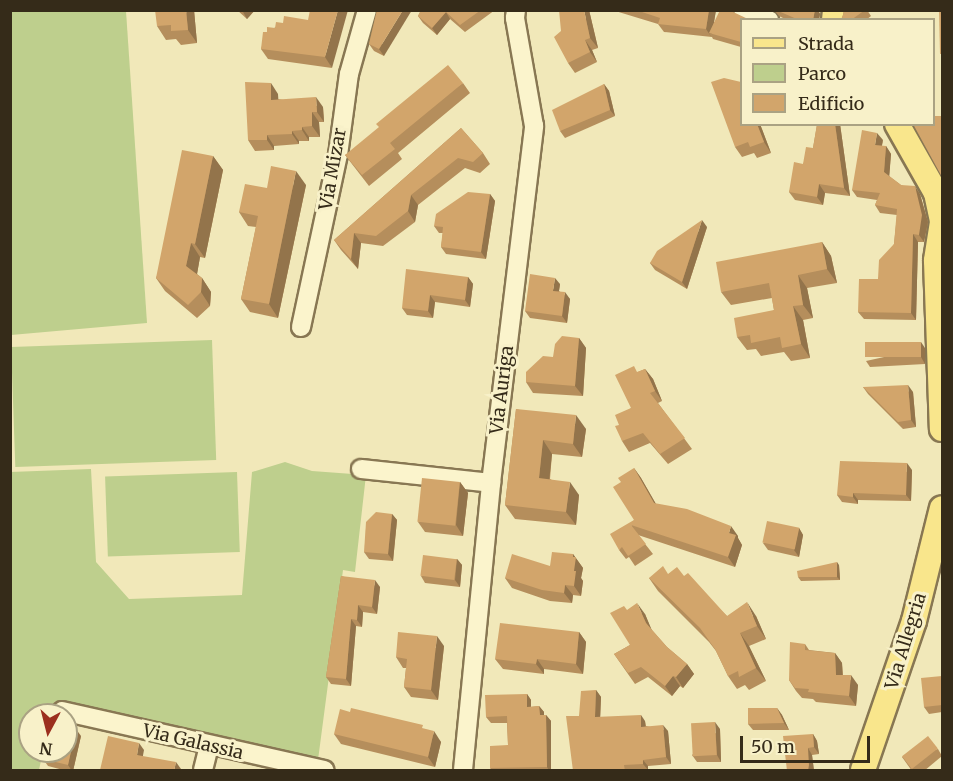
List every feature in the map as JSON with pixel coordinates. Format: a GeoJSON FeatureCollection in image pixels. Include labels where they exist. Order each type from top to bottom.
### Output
{"type":"FeatureCollection","features":[{"type":"Feature","properties":{"kind":"main road"},"geometry":{"type":"LineString","coordinates":[[898,126],[936,193],[942,222],[936,288],[942,429]]}},
{"type":"Feature","properties":{"kind":"main road","name":"Via Allegria"},"geometry":{"type":"LineString","coordinates":[[863,771],[915,621],[942,508]]}},
{"type":"Feature","properties":{"kind":"street","name":"Via Mizar"},"geometry":{"type":"LineString","coordinates":[[301,327],[338,155],[349,74],[367,10]]}},
{"type":"Feature","properties":{"kind":"street","name":"Via Auriga"},"geometry":{"type":"LineString","coordinates":[[463,771],[491,483],[534,126],[515,18],[516,10]]}},
{"type":"Feature","properties":{"kind":"street"},"geometry":{"type":"LineString","coordinates":[[743,10],[764,18]]}},
{"type":"Feature","properties":{"kind":"street"},"geometry":{"type":"LineString","coordinates":[[362,469],[491,483]]}},
{"type":"Feature","properties":{"kind":"street","name":"Via Galassia"},"geometry":{"type":"LineString","coordinates":[[78,715],[324,771]]}},
{"type":"Feature","properties":{"kind":"street"},"geometry":{"type":"LineString","coordinates":[[203,771],[209,746]]}},
{"type":"Feature","properties":{"kind":"green space"},"geometry":{"type":"Polygon","coordinates":[[[11,10],[126,11],[147,323],[11,335],[11,10]]]}},
{"type":"Feature","properties":{"kind":"green space"},"geometry":{"type":"Polygon","coordinates":[[[212,340],[216,460],[15,467],[11,347],[212,340]]]}},
{"type":"Feature","properties":{"kind":"green space"},"geometry":{"type":"Polygon","coordinates":[[[285,462],[312,471],[366,475],[355,572],[343,570],[318,760],[78,706],[78,703],[55,701],[54,703],[18,703],[18,763],[40,763],[39,770],[11,770],[10,472],[91,469],[96,562],[129,599],[242,595],[252,472],[285,462]]]}},
{"type":"Feature","properties":{"kind":"green space"},"geometry":{"type":"Polygon","coordinates":[[[237,472],[240,552],[108,557],[105,477],[237,472]]]}},
{"type":"Feature","properties":{"kind":"building"},"geometry":{"type":"Polygon","coordinates":[[[155,10],[186,10],[188,30],[171,31],[171,25],[157,26],[155,10]]]}},
{"type":"Feature","properties":{"kind":"building"},"geometry":{"type":"Polygon","coordinates":[[[310,10],[338,10],[325,57],[261,49],[263,32],[267,32],[267,27],[275,28],[276,22],[283,23],[284,16],[308,20],[310,10]]]}},
{"type":"Feature","properties":{"kind":"building"},"geometry":{"type":"Polygon","coordinates":[[[377,10],[403,10],[379,49],[369,44],[377,10]]]}},
{"type":"Feature","properties":{"kind":"building"},"geometry":{"type":"Polygon","coordinates":[[[421,10],[481,10],[460,25],[446,12],[432,28],[418,16],[421,10]]]}},
{"type":"Feature","properties":{"kind":"building"},"geometry":{"type":"Polygon","coordinates":[[[559,10],[584,10],[590,38],[585,40],[590,52],[568,63],[554,37],[561,31],[559,10]]]}},
{"type":"Feature","properties":{"kind":"building"},"geometry":{"type":"Polygon","coordinates":[[[636,10],[709,10],[706,29],[658,24],[660,18],[636,10]]]}},
{"type":"Feature","properties":{"kind":"building"},"geometry":{"type":"Polygon","coordinates":[[[720,10],[729,10],[746,18],[740,18],[740,42],[709,33],[720,10]]]}},
{"type":"Feature","properties":{"kind":"building"},"geometry":{"type":"Polygon","coordinates":[[[776,10],[815,10],[813,18],[794,18],[776,10]]]}},
{"type":"Feature","properties":{"kind":"building"},"geometry":{"type":"Polygon","coordinates":[[[844,10],[865,10],[854,18],[842,18],[844,10]]]}},
{"type":"Feature","properties":{"kind":"building"},"geometry":{"type":"Polygon","coordinates":[[[939,10],[942,10],[942,54],[940,54],[939,10]]]}},
{"type":"Feature","properties":{"kind":"building"},"geometry":{"type":"Polygon","coordinates":[[[448,65],[463,83],[390,143],[395,149],[362,175],[345,155],[379,127],[376,124],[448,65]]]}},
{"type":"Feature","properties":{"kind":"building"},"geometry":{"type":"Polygon","coordinates":[[[942,77],[942,177],[914,126],[935,126],[935,116],[941,116],[942,77]]]}},
{"type":"Feature","properties":{"kind":"building"},"geometry":{"type":"Polygon","coordinates":[[[724,78],[740,82],[740,126],[758,126],[764,142],[750,147],[748,142],[735,147],[711,82],[724,78]]]}},
{"type":"Feature","properties":{"kind":"building"},"geometry":{"type":"Polygon","coordinates":[[[245,82],[271,83],[271,100],[316,97],[317,112],[312,112],[312,126],[292,131],[292,134],[267,135],[267,140],[248,140],[245,82]]]}},
{"type":"Feature","properties":{"kind":"building"},"geometry":{"type":"Polygon","coordinates":[[[604,84],[610,110],[560,131],[552,110],[604,84]]]}},
{"type":"Feature","properties":{"kind":"building"},"geometry":{"type":"Polygon","coordinates":[[[817,126],[835,126],[844,188],[819,184],[817,197],[789,192],[794,162],[803,164],[806,147],[813,148],[817,126]]]}},
{"type":"Feature","properties":{"kind":"building"},"geometry":{"type":"Polygon","coordinates":[[[461,128],[483,153],[473,162],[458,158],[411,195],[408,211],[376,236],[354,233],[351,259],[334,240],[461,128]]]}},
{"type":"Feature","properties":{"kind":"building"},"geometry":{"type":"Polygon","coordinates":[[[862,130],[877,133],[875,145],[886,146],[884,172],[901,185],[915,186],[922,215],[919,235],[913,234],[911,313],[858,312],[859,279],[878,279],[879,260],[894,244],[897,209],[875,205],[880,193],[852,190],[862,130]]]}},
{"type":"Feature","properties":{"kind":"building"},"geometry":{"type":"Polygon","coordinates":[[[182,150],[213,156],[195,244],[191,243],[186,266],[202,278],[201,292],[188,305],[156,278],[182,150]]]}},
{"type":"Feature","properties":{"kind":"building"},"geometry":{"type":"Polygon","coordinates":[[[271,166],[296,171],[269,304],[241,299],[258,216],[239,212],[245,184],[267,188],[271,166]]]}},
{"type":"Feature","properties":{"kind":"building"},"geometry":{"type":"Polygon","coordinates":[[[468,192],[490,194],[481,252],[441,247],[443,227],[434,226],[436,214],[468,192]]]}},
{"type":"Feature","properties":{"kind":"building"},"geometry":{"type":"Polygon","coordinates":[[[702,220],[682,282],[650,263],[657,251],[702,220]]]}},
{"type":"Feature","properties":{"kind":"building"},"geometry":{"type":"Polygon","coordinates":[[[822,242],[827,269],[798,275],[803,305],[793,306],[801,344],[782,348],[780,337],[751,343],[750,335],[737,337],[734,318],[774,310],[769,283],[721,292],[716,262],[822,242]]]}},
{"type":"Feature","properties":{"kind":"building"},"geometry":{"type":"Polygon","coordinates":[[[406,269],[468,277],[465,300],[430,295],[428,311],[402,308],[406,269]]]}},
{"type":"Feature","properties":{"kind":"building"},"geometry":{"type":"Polygon","coordinates":[[[530,274],[555,278],[553,291],[565,292],[562,316],[525,311],[530,274]]]}},
{"type":"Feature","properties":{"kind":"building"},"geometry":{"type":"Polygon","coordinates":[[[562,336],[579,338],[575,386],[526,382],[526,372],[543,356],[553,357],[555,344],[562,336]]]}},
{"type":"Feature","properties":{"kind":"building"},"geometry":{"type":"Polygon","coordinates":[[[865,342],[921,342],[921,357],[865,357],[865,342]]]}},
{"type":"Feature","properties":{"kind":"building"},"geometry":{"type":"Polygon","coordinates":[[[634,366],[637,372],[645,369],[655,391],[650,393],[685,438],[660,454],[643,433],[622,441],[615,426],[619,425],[615,415],[631,408],[615,375],[634,366]]]}},
{"type":"Feature","properties":{"kind":"building"},"geometry":{"type":"Polygon","coordinates":[[[908,385],[911,420],[898,422],[863,387],[908,385]]]}},
{"type":"Feature","properties":{"kind":"building"},"geometry":{"type":"Polygon","coordinates":[[[516,409],[576,415],[573,444],[543,440],[539,478],[570,482],[566,512],[505,505],[516,409]]]}},
{"type":"Feature","properties":{"kind":"building"},"geometry":{"type":"Polygon","coordinates":[[[840,461],[907,463],[906,495],[853,493],[853,497],[837,495],[840,461]]]}},
{"type":"Feature","properties":{"kind":"building"},"geometry":{"type":"Polygon","coordinates":[[[634,468],[654,503],[687,509],[731,526],[729,533],[736,535],[728,557],[631,525],[646,544],[628,556],[622,547],[619,550],[610,534],[634,520],[613,487],[621,482],[618,478],[634,468]]]}},
{"type":"Feature","properties":{"kind":"building"},"geometry":{"type":"Polygon","coordinates":[[[422,478],[460,482],[455,526],[417,522],[422,478]]]}},
{"type":"Feature","properties":{"kind":"building"},"geometry":{"type":"Polygon","coordinates":[[[376,512],[392,514],[388,554],[364,552],[366,522],[376,512]]]}},
{"type":"Feature","properties":{"kind":"building"},"geometry":{"type":"Polygon","coordinates":[[[767,521],[799,528],[795,549],[762,543],[767,521]]]}},
{"type":"Feature","properties":{"kind":"building"},"geometry":{"type":"Polygon","coordinates":[[[552,552],[573,554],[573,557],[576,557],[574,586],[565,585],[564,593],[542,590],[505,578],[512,554],[550,566],[552,552]]]}},
{"type":"Feature","properties":{"kind":"building"},"geometry":{"type":"Polygon","coordinates":[[[423,555],[457,559],[454,580],[420,576],[423,555]]]}},
{"type":"Feature","properties":{"kind":"building"},"geometry":{"type":"Polygon","coordinates":[[[837,562],[837,577],[798,577],[797,571],[837,562]]]}},
{"type":"Feature","properties":{"kind":"building"},"geometry":{"type":"Polygon","coordinates":[[[663,566],[668,574],[677,567],[684,576],[688,573],[727,616],[747,602],[757,626],[740,633],[756,668],[739,677],[738,671],[728,676],[715,649],[700,628],[649,578],[663,566]]]}},
{"type":"Feature","properties":{"kind":"building"},"geometry":{"type":"Polygon","coordinates":[[[341,576],[375,580],[372,607],[358,605],[357,620],[351,619],[346,679],[326,677],[341,576]]]}},
{"type":"Feature","properties":{"kind":"building"},"geometry":{"type":"Polygon","coordinates":[[[637,603],[646,623],[667,647],[687,664],[665,686],[641,667],[628,673],[614,654],[630,645],[610,613],[624,606],[627,610],[637,603]]]}},
{"type":"Feature","properties":{"kind":"building"},"geometry":{"type":"Polygon","coordinates":[[[500,623],[579,632],[576,664],[537,659],[536,664],[495,659],[500,623]]]}},
{"type":"Feature","properties":{"kind":"building"},"geometry":{"type":"Polygon","coordinates":[[[398,632],[437,636],[431,690],[404,687],[407,659],[396,657],[398,632]]]}},
{"type":"Feature","properties":{"kind":"building"},"geometry":{"type":"Polygon","coordinates":[[[790,642],[805,644],[805,650],[835,653],[836,675],[851,675],[849,696],[808,692],[809,689],[795,688],[789,680],[790,642]]]}},
{"type":"Feature","properties":{"kind":"building"},"geometry":{"type":"Polygon","coordinates":[[[942,676],[942,705],[924,707],[921,678],[942,676]]]}},
{"type":"Feature","properties":{"kind":"building"},"geometry":{"type":"Polygon","coordinates":[[[596,690],[595,717],[641,715],[641,727],[663,725],[666,757],[643,760],[643,764],[624,765],[625,771],[573,771],[566,716],[579,716],[581,691],[596,690]]]}},
{"type":"Feature","properties":{"kind":"building"},"geometry":{"type":"Polygon","coordinates":[[[527,694],[527,707],[539,706],[540,715],[546,715],[547,767],[490,768],[490,746],[508,745],[507,716],[486,717],[485,695],[527,694]]]}},
{"type":"Feature","properties":{"kind":"building"},"geometry":{"type":"Polygon","coordinates":[[[351,708],[423,725],[422,728],[434,731],[428,757],[334,734],[340,709],[350,712],[351,708]]]}},
{"type":"Feature","properties":{"kind":"building"},"geometry":{"type":"Polygon","coordinates":[[[748,708],[777,708],[784,723],[748,724],[748,708]]]}},
{"type":"Feature","properties":{"kind":"building"},"geometry":{"type":"Polygon","coordinates":[[[715,722],[717,755],[693,756],[691,723],[715,722]]]}},
{"type":"Feature","properties":{"kind":"building"},"geometry":{"type":"Polygon","coordinates":[[[813,734],[814,747],[808,748],[808,771],[787,771],[783,736],[813,734]]]}},
{"type":"Feature","properties":{"kind":"building"},"geometry":{"type":"Polygon","coordinates":[[[108,736],[139,743],[137,755],[176,762],[174,771],[100,770],[108,736]]]}},
{"type":"Feature","properties":{"kind":"building"},"geometry":{"type":"Polygon","coordinates":[[[928,736],[938,749],[912,769],[902,756],[928,736]]]}}]}
